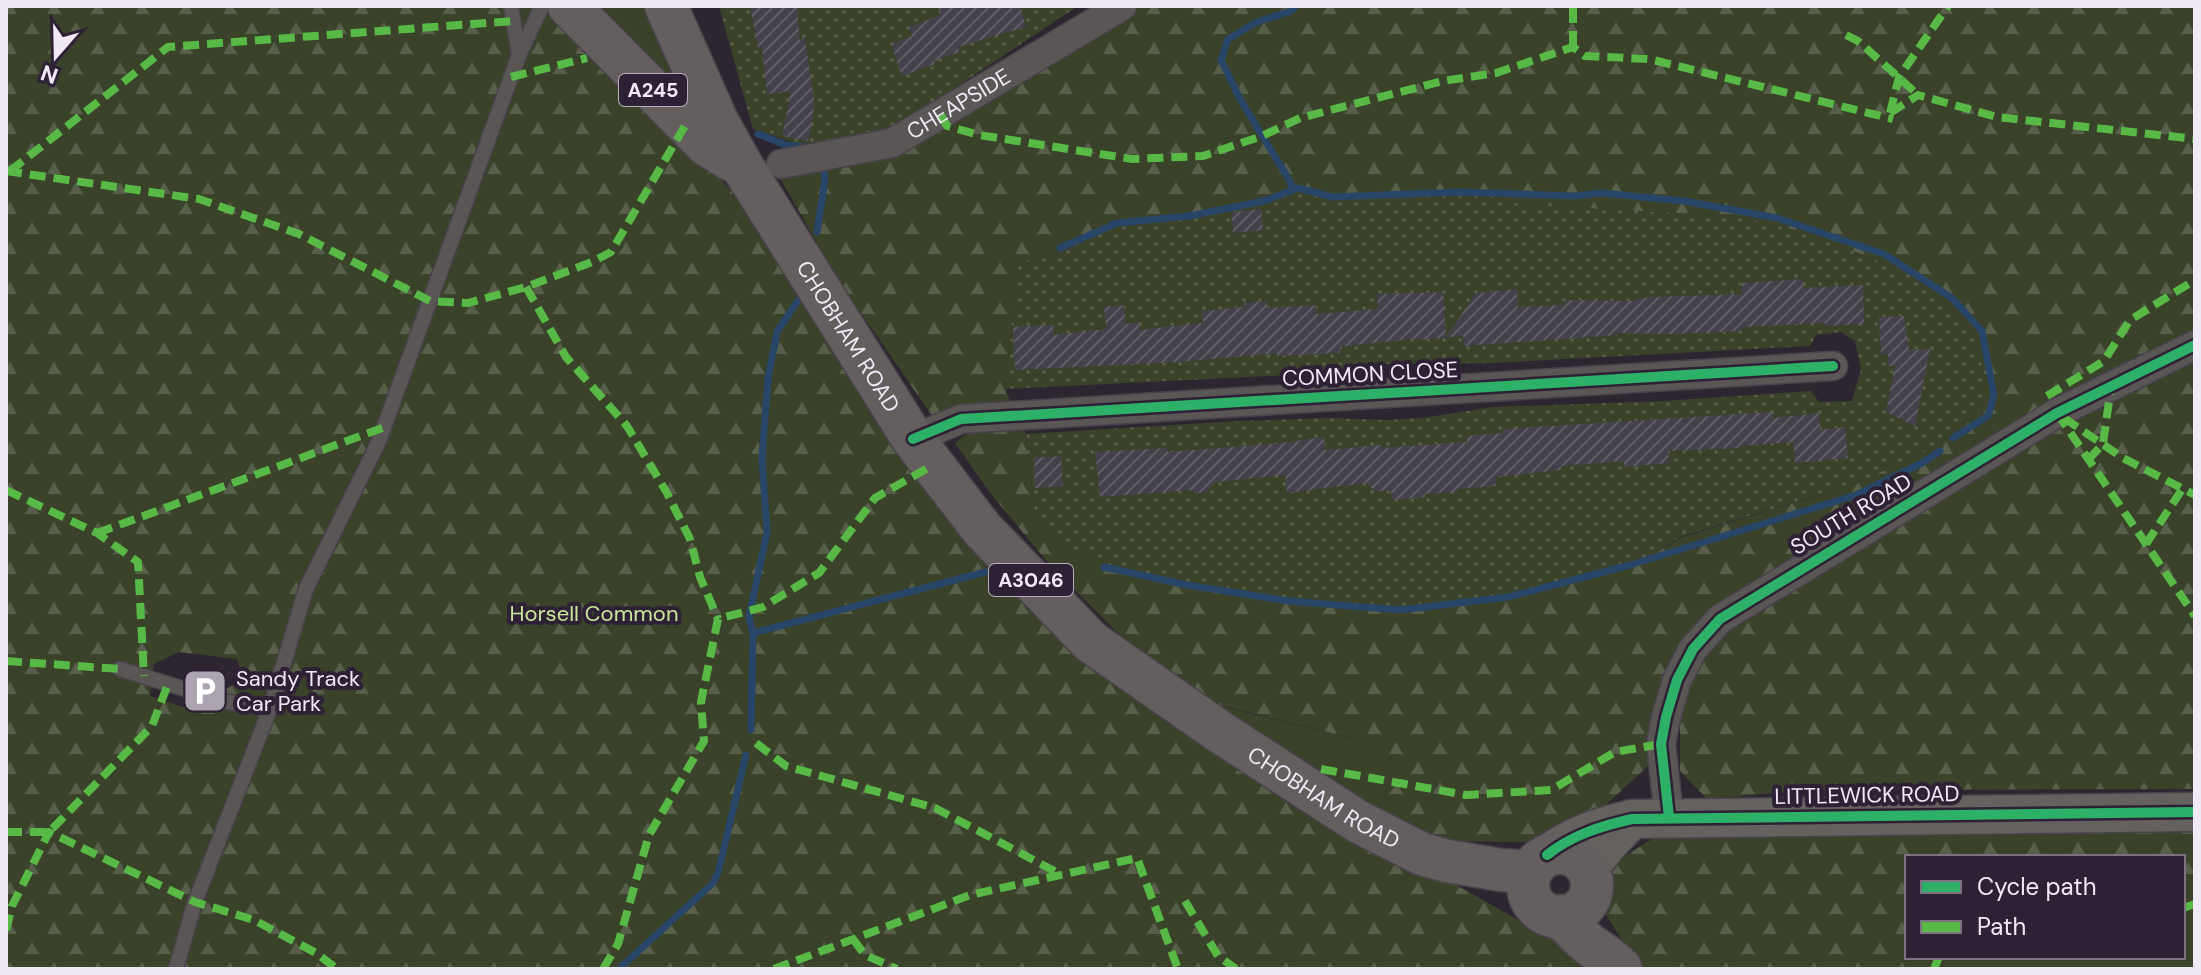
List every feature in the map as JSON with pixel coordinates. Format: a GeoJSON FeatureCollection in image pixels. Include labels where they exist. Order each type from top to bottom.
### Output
{"type":"FeatureCollection","features":[{"type":"Feature","properties":{"kind":"main road","name":"A245"},"geometry":{"type":"LineString","coordinates":[[569,6],[707,145],[762,165]]}},
{"type":"Feature","properties":{"kind":"main road","name":"CHOBHAM ROAD"},"geometry":{"type":"LineString","coordinates":[[666,6],[717,121],[762,165],[913,439],[982,529],[1091,642],[1220,732],[1357,821],[1422,854],[1559,886]]}},
{"type":"Feature","properties":{"kind":"main road"},"geometry":{"type":"LineString","coordinates":[[1559,886],[1593,914],[1615,962]]}},
{"type":"Feature","properties":{"kind":"street","name":"CHEAPSIDE"},"geometry":{"type":"LineString","coordinates":[[762,165],[892,143],[1122,6]]}},
{"type":"Feature","properties":{"kind":"street","name":"SOUTH ROAD"},"geometry":{"type":"LineString","coordinates":[[1650,818],[1666,717],[1677,680],[1693,649],[1720,619],[2057,413],[2195,345]]}},
{"type":"Feature","properties":{"kind":"street","name":"COMMON CLOSE"},"geometry":{"type":"LineString","coordinates":[[913,439],[961,419],[1833,366]]}},
{"type":"Feature","properties":{"kind":"street","name":"LITTLEWICK ROAD"},"geometry":{"type":"LineString","coordinates":[[1559,886],[1560,845],[1597,827],[1650,818],[2195,812]]}},
{"type":"Feature","properties":{"kind":"lane"},"geometry":{"type":"LineString","coordinates":[[511,6],[519,55]]}},
{"type":"Feature","properties":{"kind":"lane"},"geometry":{"type":"LineString","coordinates":[[176,969],[195,902],[270,709],[306,589],[379,441],[519,55],[542,6]]}},
{"type":"Feature","properties":{"kind":"lane"},"geometry":{"type":"LineString","coordinates":[[120,669],[223,701],[270,709]]}},
{"type":"Feature","properties":{"kind":"green space","name":"Horsell Common"},"geometry":{"type":"Polygon","coordinates":[[[6,6],[541,6],[625,78],[736,196],[940,492],[1203,742],[1605,969],[6,969],[6,6]],[[179,652],[154,664],[150,696],[189,709],[244,679],[237,659],[179,652]]]}},
{"type":"Feature","properties":{"kind":"green space"},"geometry":{"type":"Polygon","coordinates":[[[585,6],[650,6],[692,108],[585,6]]]}},
{"type":"Feature","properties":{"kind":"green space"},"geometry":{"type":"Polygon","coordinates":[[[719,6],[1078,6],[908,119],[873,135],[813,144],[795,143],[753,129],[719,6]]]}},
{"type":"Feature","properties":{"kind":"green space"},"geometry":{"type":"Polygon","coordinates":[[[1135,6],[2195,6],[2195,789],[1808,790],[1707,799],[1680,771],[1680,700],[1658,691],[1648,766],[1596,814],[1537,842],[1441,841],[1376,812],[1397,783],[1388,747],[1203,701],[1146,661],[1049,564],[991,494],[955,443],[974,428],[1019,420],[1026,434],[1035,515],[1072,551],[1182,584],[1292,601],[1400,610],[1505,597],[1645,560],[1680,538],[1858,483],[1942,441],[1986,405],[1976,329],[1904,271],[1807,233],[1736,216],[1521,205],[1481,193],[1332,197],[1298,188],[1264,201],[1189,216],[1154,218],[1084,239],[1055,256],[1018,262],[1005,389],[1011,403],[933,417],[840,283],[781,180],[885,152],[1135,6]]]}},
{"type":"Feature","properties":{"kind":"green space"},"geometry":{"type":"Polygon","coordinates":[[[1298,188],[1332,197],[1481,193],[1521,205],[1736,216],[1807,233],[1904,271],[1976,329],[1987,405],[1935,446],[1858,483],[1680,537],[1645,560],[1505,597],[1400,610],[1292,601],[1182,584],[1072,551],[1035,515],[1026,434],[1238,421],[1422,418],[1493,407],[1665,401],[1811,391],[1819,402],[1852,401],[1861,369],[1855,341],[1841,332],[1816,335],[1810,346],[1493,363],[1381,364],[1310,374],[1005,389],[1018,262],[1055,256],[1117,223],[1189,216],[1264,201],[1298,188]]]}},
{"type":"Feature","properties":{"kind":"green space"},"geometry":{"type":"Polygon","coordinates":[[[1212,704],[1388,747],[1397,783],[1376,812],[1212,704]]]}},
{"type":"Feature","properties":{"kind":"green space"},"geometry":{"type":"Polygon","coordinates":[[[2195,829],[2195,903],[2185,905],[2185,855],[1905,855],[1905,959],[1942,959],[1932,969],[1640,969],[1605,913],[1610,865],[1657,836],[2195,829]]]}},
{"type":"Feature","properties":{"kind":"green space"},"geometry":{"type":"Polygon","coordinates":[[[2195,903],[2195,969],[1932,969],[1942,959],[2185,959],[2185,905],[2195,903]]]}},
{"type":"Feature","properties":{"kind":"building"},"geometry":{"type":"Polygon","coordinates":[[[750,6],[797,6],[800,42],[804,35],[815,104],[808,141],[782,136],[791,91],[767,94],[762,47],[758,48],[750,6]]]}},
{"type":"Feature","properties":{"kind":"building"},"geometry":{"type":"Polygon","coordinates":[[[938,6],[1020,6],[1026,27],[958,47],[959,52],[902,76],[891,44],[912,36],[909,27],[941,15],[938,6]]]}},
{"type":"Feature","properties":{"kind":"building"},"geometry":{"type":"Polygon","coordinates":[[[1261,209],[1263,230],[1233,233],[1231,212],[1261,209]]]}},
{"type":"Feature","properties":{"kind":"building"},"geometry":{"type":"Polygon","coordinates":[[[1803,279],[1803,288],[1863,285],[1864,324],[1742,327],[1742,331],[1670,334],[1618,333],[1464,346],[1463,336],[1419,340],[1419,338],[1340,347],[1340,353],[1277,356],[1277,353],[1178,362],[1015,370],[1013,327],[1053,325],[1054,335],[1106,329],[1104,307],[1124,305],[1126,324],[1139,322],[1140,330],[1203,323],[1202,311],[1244,307],[1244,303],[1267,301],[1267,308],[1316,305],[1317,314],[1378,309],[1377,294],[1443,292],[1446,337],[1476,293],[1517,289],[1518,307],[1564,305],[1564,300],[1635,301],[1651,297],[1742,294],[1742,283],[1803,279]]]}},
{"type":"Feature","properties":{"kind":"building"},"geometry":{"type":"Polygon","coordinates":[[[1904,316],[1909,350],[1930,349],[1915,426],[1886,412],[1895,366],[1888,366],[1888,354],[1881,355],[1879,317],[1904,316]]]}},
{"type":"Feature","properties":{"kind":"building"},"geometry":{"type":"Polygon","coordinates":[[[1772,412],[1773,418],[1819,413],[1820,430],[1845,427],[1848,458],[1795,463],[1793,442],[1668,451],[1669,463],[1624,467],[1624,461],[1561,466],[1561,470],[1495,477],[1496,486],[1392,500],[1391,491],[1375,491],[1366,483],[1287,493],[1285,475],[1215,482],[1205,493],[1192,490],[1100,497],[1095,452],[1167,448],[1168,452],[1324,437],[1325,450],[1381,445],[1381,448],[1467,442],[1467,436],[1503,433],[1503,429],[1772,412]]]}},
{"type":"Feature","properties":{"kind":"building"},"geometry":{"type":"Polygon","coordinates":[[[1061,456],[1063,486],[1035,488],[1034,458],[1061,456]]]}},
{"type":"Feature","properties":{"kind":"waterway"},"geometry":{"type":"LineString","coordinates":[[1292,190],[1291,183],[1240,99],[1221,60],[1228,39],[1257,22],[1291,11],[1296,6]]}},
{"type":"Feature","properties":{"kind":"waterway"},"geometry":{"type":"LineString","coordinates":[[758,134],[786,145],[806,147]]}},
{"type":"Feature","properties":{"kind":"waterway"},"geometry":{"type":"LineString","coordinates":[[817,232],[825,180],[823,163]]}},
{"type":"Feature","properties":{"kind":"waterway"},"geometry":{"type":"LineString","coordinates":[[1060,248],[1117,223],[1189,216],[1264,201],[1298,188],[1332,197],[1460,192],[1575,196],[1601,193],[1684,201],[1777,218],[1884,254],[1952,298],[1982,331],[1994,395],[1988,416],[1953,438]]}},
{"type":"Feature","properties":{"kind":"waterway"},"geometry":{"type":"LineString","coordinates":[[751,730],[753,633],[749,617],[767,532],[762,458],[768,379],[777,332],[799,299]]}},
{"type":"Feature","properties":{"kind":"waterway"},"geometry":{"type":"LineString","coordinates":[[1104,567],[1187,585],[1289,601],[1400,610],[1508,597],[1630,565],[1856,495],[1940,451]]}},
{"type":"Feature","properties":{"kind":"waterway"},"geometry":{"type":"LineString","coordinates":[[753,633],[985,572]]}},
{"type":"Feature","properties":{"kind":"waterway"},"geometry":{"type":"LineString","coordinates":[[619,969],[713,883],[746,755]]}},
{"type":"Feature","properties":{"kind":"marked path"},"geometry":{"type":"LineString","coordinates":[[1573,6],[1573,47]]}},
{"type":"Feature","properties":{"kind":"marked path"},"geometry":{"type":"LineString","coordinates":[[1890,113],[1899,77],[1948,6]]}},
{"type":"Feature","properties":{"kind":"marked path"},"geometry":{"type":"LineString","coordinates":[[10,171],[168,47],[513,21]]}},
{"type":"Feature","properties":{"kind":"marked path"},"geometry":{"type":"LineString","coordinates":[[1846,35],[1858,41],[1918,95]]}},
{"type":"Feature","properties":{"kind":"marked path"},"geometry":{"type":"LineString","coordinates":[[941,115],[947,126],[979,135],[1132,159],[1203,156],[1262,136],[1300,118],[1443,81],[1496,73],[1573,47],[1585,56],[1649,59],[1893,119]]}},
{"type":"Feature","properties":{"kind":"marked path"},"geometry":{"type":"LineString","coordinates":[[511,77],[587,58]]}},
{"type":"Feature","properties":{"kind":"marked path"},"geometry":{"type":"LineString","coordinates":[[1890,113],[1918,95],[1997,117],[2195,139]]}},
{"type":"Feature","properties":{"kind":"marked path"},"geometry":{"type":"LineString","coordinates":[[6,171],[199,199],[299,234],[430,301],[468,303],[526,287],[611,252],[686,124]]}},
{"type":"Feature","properties":{"kind":"marked path"},"geometry":{"type":"LineString","coordinates":[[2047,396],[2104,361],[2130,320],[2195,280]]}},
{"type":"Feature","properties":{"kind":"marked path"},"geometry":{"type":"LineString","coordinates":[[526,287],[566,357],[627,426],[667,493],[690,539],[700,577],[718,619]]}},
{"type":"Feature","properties":{"kind":"marked path"},"geometry":{"type":"LineString","coordinates":[[2088,460],[2103,444],[2111,387]]}},
{"type":"Feature","properties":{"kind":"marked path"},"geometry":{"type":"LineString","coordinates":[[2057,413],[2195,616]]}},
{"type":"Feature","properties":{"kind":"marked path"},"geometry":{"type":"LineString","coordinates":[[2064,418],[2123,458],[2195,495]]}},
{"type":"Feature","properties":{"kind":"marked path"},"geometry":{"type":"LineString","coordinates":[[97,533],[385,427]]}},
{"type":"Feature","properties":{"kind":"marked path"},"geometry":{"type":"LineString","coordinates":[[603,969],[618,944],[649,835],[704,741],[701,702],[718,619],[763,607],[819,573],[875,498],[933,465]]}},
{"type":"Feature","properties":{"kind":"marked path"},"geometry":{"type":"LineString","coordinates":[[2146,544],[2183,488]]}},
{"type":"Feature","properties":{"kind":"marked path"},"geometry":{"type":"LineString","coordinates":[[6,490],[97,533],[138,562],[144,676]]}},
{"type":"Feature","properties":{"kind":"marked path"},"geometry":{"type":"LineString","coordinates":[[6,661],[120,669]]}},
{"type":"Feature","properties":{"kind":"marked path"},"geometry":{"type":"LineString","coordinates":[[6,832],[49,832],[152,726],[168,684]]}},
{"type":"Feature","properties":{"kind":"marked path"},"geometry":{"type":"LineString","coordinates":[[756,743],[786,766],[935,808],[1062,875]]}},
{"type":"Feature","properties":{"kind":"marked path"},"geometry":{"type":"LineString","coordinates":[[1321,769],[1466,795],[1551,790],[1615,752],[1661,744]]}},
{"type":"Feature","properties":{"kind":"marked path"},"geometry":{"type":"LineString","coordinates":[[6,930],[12,906],[49,832],[195,902],[254,920],[316,953],[337,969]]}},
{"type":"Feature","properties":{"kind":"marked path"},"geometry":{"type":"LineString","coordinates":[[774,969],[970,895],[1137,858],[1178,969]]}},
{"type":"Feature","properties":{"kind":"marked path"},"geometry":{"type":"LineString","coordinates":[[1185,901],[1218,956],[1236,969]]}},
{"type":"Feature","properties":{"kind":"marked path"},"geometry":{"type":"LineString","coordinates":[[2185,907],[2195,904]]}},
{"type":"Feature","properties":{"kind":"marked path"},"geometry":{"type":"LineString","coordinates":[[853,939],[865,955],[897,969]]}},
{"type":"Feature","properties":{"kind":"marked path"},"geometry":{"type":"LineString","coordinates":[[1934,969],[1938,959]]}},
{"type":"Feature","properties":{"kind":"cycle path"},"geometry":{"type":"LineString","coordinates":[[1669,817],[1661,744],[1666,717],[1677,680],[1693,649],[1720,619],[2057,413],[2195,345]]}},
{"type":"Feature","properties":{"kind":"cycle path"},"geometry":{"type":"LineString","coordinates":[[913,439],[961,419],[1833,366]]}},
{"type":"Feature","properties":{"kind":"cycle path"},"geometry":{"type":"LineString","coordinates":[[1547,855],[1587,832],[1632,819],[2195,812]]}},
{"type":"Feature","properties":{"kind":"place","name":"Sandy Track Car Park"},"geometry":{"type":"Point","coordinates":[205,691]}}]}
